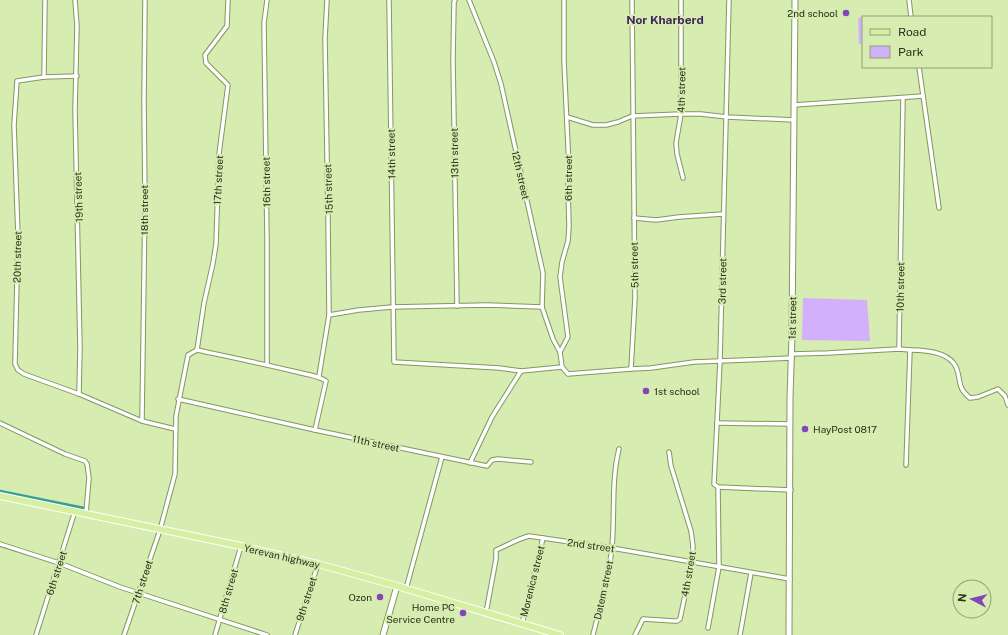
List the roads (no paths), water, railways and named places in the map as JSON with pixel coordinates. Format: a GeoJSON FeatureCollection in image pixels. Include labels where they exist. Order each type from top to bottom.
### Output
{"type":"FeatureCollection","features":[{"type":"Feature","properties":{"kind":"main road","name":"1st street"},"geometry":{"type":"LineString","coordinates":[[789,635],[795,0]]}},
{"type":"Feature","properties":{"kind":"main road","name":"Yerevan highway"},"geometry":{"type":"LineString","coordinates":[[0,496],[241,546],[318,564],[406,588],[560,635]]}},
{"type":"Feature","properties":{"kind":"main road"},"geometry":{"type":"LineString","coordinates":[[382,635],[397,586]]}},
{"type":"Feature","properties":{"kind":"street"},"geometry":{"type":"LineString","coordinates":[[45,0],[44,77],[77,76]]}},
{"type":"Feature","properties":{"kind":"street","name":"19th street"},"geometry":{"type":"LineString","coordinates":[[75,0],[77,26],[75,110],[80,348],[79,394]]}},
{"type":"Feature","properties":{"kind":"street","name":"18th street"},"geometry":{"type":"LineString","coordinates":[[142,421],[145,202],[145,0]]}},
{"type":"Feature","properties":{"kind":"street","name":"17th street"},"geometry":{"type":"LineString","coordinates":[[197,350],[204,303],[216,244],[220,154],[228,84],[206,63],[205,55],[227,26],[228,0]]}},
{"type":"Feature","properties":{"kind":"street","name":"16th street"},"geometry":{"type":"LineString","coordinates":[[266,364],[267,240],[264,23],[267,0]]}},
{"type":"Feature","properties":{"kind":"street","name":"15th street"},"geometry":{"type":"LineString","coordinates":[[319,376],[329,315],[325,39],[327,0]]}},
{"type":"Feature","properties":{"kind":"street","name":"14th street"},"geometry":{"type":"LineString","coordinates":[[389,0],[392,307],[394,362],[499,368],[522,371]]}},
{"type":"Feature","properties":{"kind":"street","name":"13th street"},"geometry":{"type":"LineString","coordinates":[[455,0],[453,59],[457,306]]}},
{"type":"Feature","properties":{"kind":"street","name":"12th street"},"geometry":{"type":"LineString","coordinates":[[469,0],[494,62],[501,84],[543,273],[542,307],[553,339],[560,352]]}},
{"type":"Feature","properties":{"kind":"street","name":"6th street"},"geometry":{"type":"LineString","coordinates":[[560,352],[568,337],[560,277],[560,268],[568,241],[569,227],[569,168],[564,61],[564,0]]}},
{"type":"Feature","properties":{"kind":"street","name":"5th street"},"geometry":{"type":"LineString","coordinates":[[631,368],[635,298],[632,0]]}},
{"type":"Feature","properties":{"kind":"street","name":"4th street"},"geometry":{"type":"LineString","coordinates":[[681,0],[681,114],[676,143],[683,178]]}},
{"type":"Feature","properties":{"kind":"street","name":"3rd street"},"geometry":{"type":"LineString","coordinates":[[718,487],[714,484],[720,361],[729,0]]}},
{"type":"Feature","properties":{"kind":"street"},"geometry":{"type":"LineString","coordinates":[[909,0],[911,16]]}},
{"type":"Feature","properties":{"kind":"street"},"geometry":{"type":"LineString","coordinates":[[919,68],[939,208]]}},
{"type":"Feature","properties":{"kind":"street","name":"20th street"},"geometry":{"type":"LineString","coordinates":[[44,77],[16,81],[14,125],[18,236],[15,364],[18,370],[24,374],[79,394],[142,421],[175,429]]}},
{"type":"Feature","properties":{"kind":"street"},"geometry":{"type":"LineString","coordinates":[[794,105],[923,96]]}},
{"type":"Feature","properties":{"kind":"street","name":"10th street"},"geometry":{"type":"LineString","coordinates":[[899,349],[903,98]]}},
{"type":"Feature","properties":{"kind":"street"},"geometry":{"type":"LineString","coordinates":[[567,117],[593,125],[606,125],[632,116],[681,114],[794,120]]}},
{"type":"Feature","properties":{"kind":"street"},"geometry":{"type":"LineString","coordinates":[[634,218],[656,220],[679,216],[723,214]]}},
{"type":"Feature","properties":{"kind":"street"},"geometry":{"type":"LineString","coordinates":[[329,315],[392,307],[487,305],[542,307]]}},
{"type":"Feature","properties":{"kind":"street"},"geometry":{"type":"LineString","coordinates":[[560,352],[562,367],[568,374],[631,368],[651,368],[694,362],[899,349],[919,350],[944,356],[950,359],[956,368],[963,392],[970,398],[978,397],[998,389],[1005,396],[1008,405]]}},
{"type":"Feature","properties":{"kind":"street"},"geometry":{"type":"LineString","coordinates":[[160,530],[175,474],[175,429],[178,399],[188,355],[197,350],[266,364],[299,373],[319,376],[326,381],[315,430]]}},
{"type":"Feature","properties":{"kind":"street"},"geometry":{"type":"LineString","coordinates":[[906,465],[910,350]]}},
{"type":"Feature","properties":{"kind":"street"},"geometry":{"type":"LineString","coordinates":[[470,463],[492,417],[522,371],[562,367]]}},
{"type":"Feature","properties":{"kind":"street","name":"11th street"},"geometry":{"type":"LineString","coordinates":[[178,399],[486,466],[492,460],[498,459],[531,462]]}},
{"type":"Feature","properties":{"kind":"street"},"geometry":{"type":"LineString","coordinates":[[0,423],[65,454],[85,461],[87,464],[89,478],[86,513]]}},
{"type":"Feature","properties":{"kind":"street"},"geometry":{"type":"LineString","coordinates":[[716,423],[790,424]]}},
{"type":"Feature","properties":{"kind":"street","name":"Datem street"},"geometry":{"type":"LineString","coordinates":[[593,635],[612,548],[614,485],[616,460],[619,449]]}},
{"type":"Feature","properties":{"kind":"street","name":"4th street"},"geometry":{"type":"LineString","coordinates":[[635,635],[642,619],[678,621],[680,619],[692,562],[693,546],[691,531],[671,466],[669,452]]}},
{"type":"Feature","properties":{"kind":"street"},"geometry":{"type":"LineString","coordinates":[[406,588],[442,457]]}},
{"type":"Feature","properties":{"kind":"street"},"geometry":{"type":"LineString","coordinates":[[708,628],[719,567],[718,487],[791,490]]}},
{"type":"Feature","properties":{"kind":"street","name":"6th street"},"geometry":{"type":"LineString","coordinates":[[36,635],[75,511]]}},
{"type":"Feature","properties":{"kind":"street","name":"7th street"},"geometry":{"type":"LineString","coordinates":[[124,635],[160,530]]}},
{"type":"Feature","properties":{"kind":"street","name":"2nd street"},"geometry":{"type":"LineString","coordinates":[[486,612],[496,559],[496,550],[508,545],[516,539],[529,536],[612,548],[790,579]]}},
{"type":"Feature","properties":{"kind":"street","name":"Morenica street"},"geometry":{"type":"LineString","coordinates":[[522,624],[543,538]]}},
{"type":"Feature","properties":{"kind":"street"},"geometry":{"type":"LineString","coordinates":[[0,544],[59,563],[120,587],[267,635]]}},
{"type":"Feature","properties":{"kind":"street","name":"8th street"},"geometry":{"type":"LineString","coordinates":[[215,635],[241,546]]}},
{"type":"Feature","properties":{"kind":"street","name":"9th street"},"geometry":{"type":"LineString","coordinates":[[295,635],[318,564]]}},
{"type":"Feature","properties":{"kind":"street"},"geometry":{"type":"LineString","coordinates":[[740,635],[751,572]]}},
{"type":"Feature","properties":{"kind":"waterway"},"geometry":{"type":"LineString","coordinates":[[0,492],[84,509]]}},
{"type":"Feature","properties":{"kind":"place","name":"2nd school"},"geometry":{"type":"Point","coordinates":[846,13]}},
{"type":"Feature","properties":{"kind":"place","name":"1st school"},"geometry":{"type":"Point","coordinates":[646,391]}},
{"type":"Feature","properties":{"kind":"place","name":"HayPost 0817"},"geometry":{"type":"Point","coordinates":[805,429]}},
{"type":"Feature","properties":{"kind":"place","name":"Ozon"},"geometry":{"type":"Point","coordinates":[380,597]}},
{"type":"Feature","properties":{"kind":"place","name":"Home PC Service Centre"},"geometry":{"type":"Point","coordinates":[463,613]}},
{"type":"Feature","properties":{"kind":"district","name":"Nor Kharberd"},"geometry":{"type":"Point","coordinates":[665,20]}}]}
